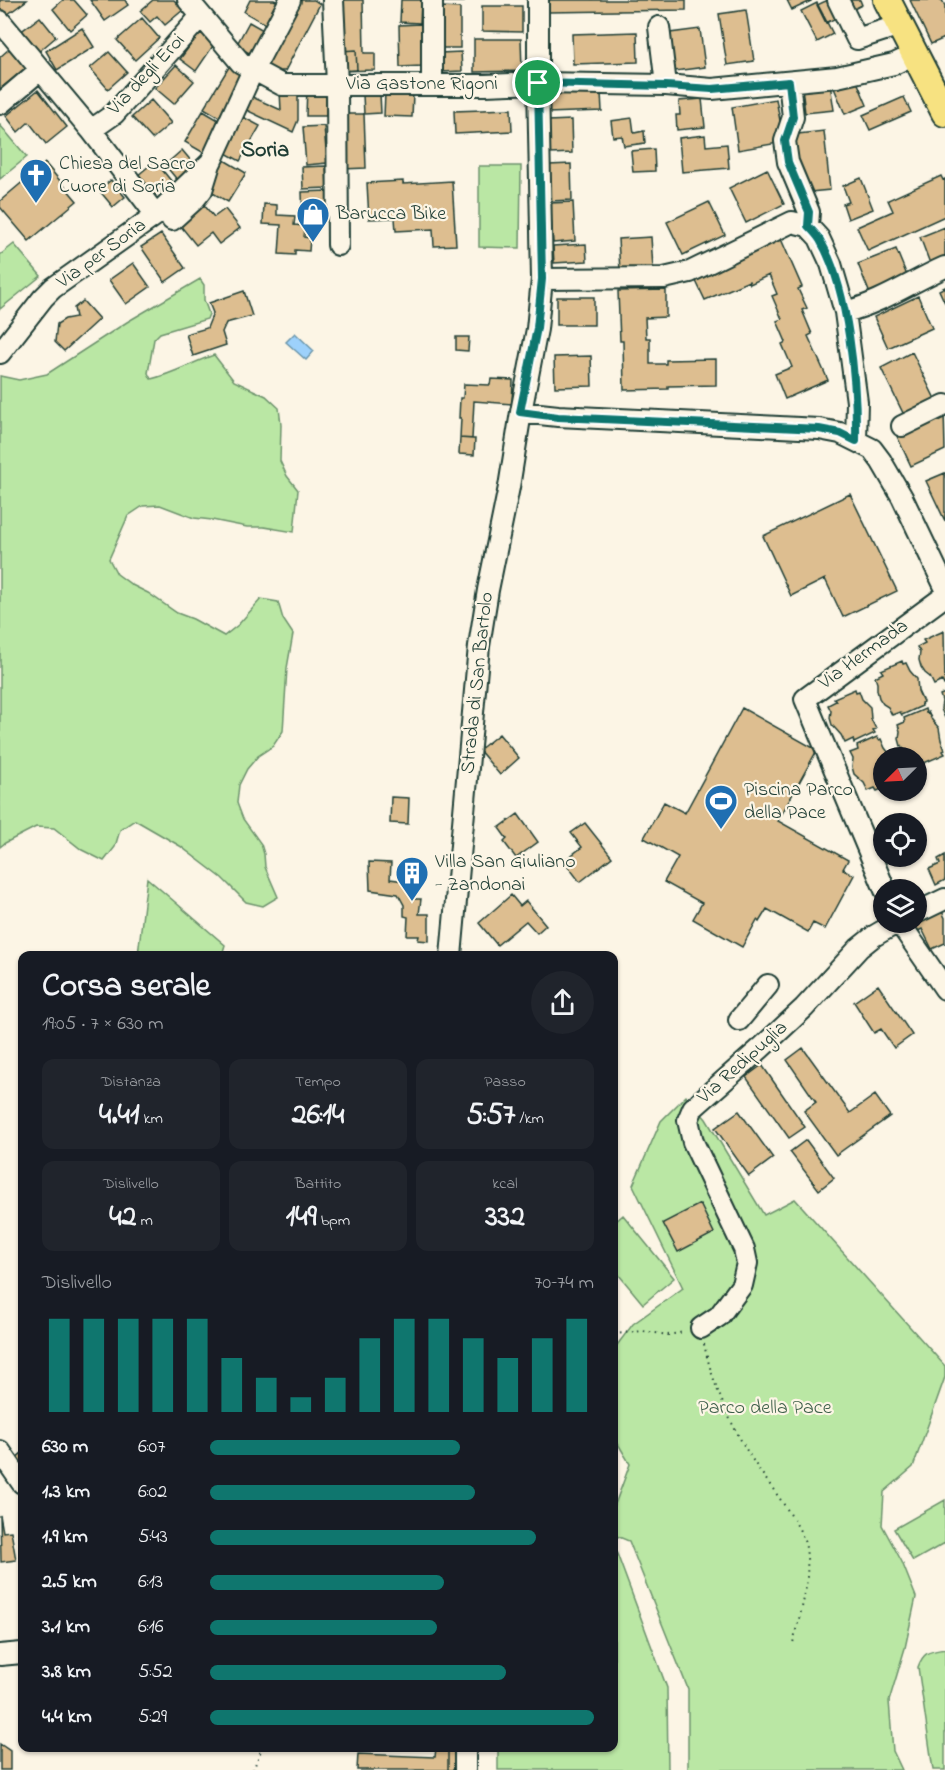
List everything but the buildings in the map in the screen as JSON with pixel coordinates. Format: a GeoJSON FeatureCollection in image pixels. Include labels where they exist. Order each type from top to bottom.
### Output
{"type":"FeatureCollection","features":[{"type":"Feature","properties":{"kind":"main road"},"geometry":{"type":"LineString","coordinates":[[887,0],[945,113]]}},
{"type":"Feature","properties":{"kind":"street","name":"Via Gastone Rigoni"},"geometry":{"type":"LineString","coordinates":[[188,0],[241,63],[282,85],[538,83],[712,89],[837,77],[894,64],[915,54]]}},
{"type":"Feature","properties":{"kind":"street","name":"Via per Soria"},"geometry":{"type":"LineString","coordinates":[[0,353],[53,288],[164,218],[211,162],[253,70],[290,0]]}},
{"type":"Feature","properties":{"kind":"street"},"geometry":{"type":"LineString","coordinates":[[333,0],[337,84],[338,245]]}},
{"type":"Feature","properties":{"kind":"street"},"geometry":{"type":"LineString","coordinates":[[432,0],[432,84]]}},
{"type":"Feature","properties":{"kind":"street","name":"Strada di San Bartolo"},"geometry":{"type":"LineString","coordinates":[[451,951],[479,646],[537,328],[542,279],[538,0]]}},
{"type":"Feature","properties":{"kind":"street"},"geometry":{"type":"LineString","coordinates":[[837,0],[857,39],[900,25]]}},
{"type":"Feature","properties":{"kind":"street","name":"Via degli Eroi"},"geometry":{"type":"LineString","coordinates":[[91,130],[114,114],[201,16]]}},
{"type":"Feature","properties":{"kind":"street"},"geometry":{"type":"LineString","coordinates":[[0,21],[164,218]]}},
{"type":"Feature","properties":{"kind":"street"},"geometry":{"type":"LineString","coordinates":[[658,27],[666,86]]}},
{"type":"Feature","properties":{"kind":"street"},"geometry":{"type":"LineString","coordinates":[[0,104],[40,69]]}},
{"type":"Feature","properties":{"kind":"street"},"geometry":{"type":"LineString","coordinates":[[789,82],[793,117],[785,141],[788,162],[809,212],[808,226]]}},
{"type":"Feature","properties":{"kind":"street"},"geometry":{"type":"LineString","coordinates":[[542,279],[664,278],[690,272],[792,222],[808,226],[819,238],[831,264],[845,312],[856,402],[856,441]]}},
{"type":"Feature","properties":{"kind":"street"},"geometry":{"type":"LineString","coordinates":[[845,312],[861,308],[906,288],[917,280],[945,267]]}},
{"type":"Feature","properties":{"kind":"street"},"geometry":{"type":"LineString","coordinates":[[902,426],[945,405]]}},
{"type":"Feature","properties":{"kind":"street"},"geometry":{"type":"LineString","coordinates":[[520,412],[558,417],[819,429],[840,433],[872,449],[891,476],[945,587]]}},
{"type":"Feature","properties":{"kind":"street","name":"Via Hermada"},"geometry":{"type":"LineString","coordinates":[[880,879],[805,699],[945,596]]}},
{"type":"Feature","properties":{"kind":"street"},"geometry":{"type":"LineString","coordinates":[[927,908],[945,899]]}},
{"type":"Feature","properties":{"kind":"street","name":"Via Redipuglia"},"geometry":{"type":"LineString","coordinates":[[700,1328],[719,1316],[742,1285],[747,1263],[744,1249],[693,1142],[687,1120],[693,1108],[795,1016],[859,948],[879,933]]}},
{"type":"Feature","properties":{"kind":"street"},"geometry":{"type":"LineString","coordinates":[[907,933],[945,989]]}},
{"type":"Feature","properties":{"kind":"street"},"geometry":{"type":"LineString","coordinates":[[739,1020],[768,985]]}},
{"type":"Feature","properties":{"kind":"street"},"geometry":{"type":"LineString","coordinates":[[0,1451],[18,1477]]}},
{"type":"Feature","properties":{"kind":"street"},"geometry":{"type":"LineString","coordinates":[[0,1654],[18,1653]]}},
{"type":"Feature","properties":{"kind":"street"},"geometry":{"type":"LineString","coordinates":[[465,1752],[465,1770]]}},
{"type":"Feature","properties":{"kind":"path"},"geometry":{"type":"LineString","coordinates":[[618,1334],[643,1331],[668,1335],[700,1328],[708,1365],[731,1420],[753,1460],[798,1526],[806,1546],[808,1576],[805,1600],[793,1643]]}},
{"type":"Feature","properties":{"kind":"path"},"geometry":{"type":"LineString","coordinates":[[253,1770],[260,1752]]}},
{"type":"Feature","properties":{"kind":"green space"},"geometry":{"type":"Polygon","coordinates":[[[0,125],[27,157],[0,179],[0,125]]]}},
{"type":"Feature","properties":{"kind":"green space"},"geometry":{"type":"Polygon","coordinates":[[[479,166],[521,166],[520,248],[479,247],[479,166]]]}},
{"type":"Feature","properties":{"kind":"green space"},"geometry":{"type":"Polygon","coordinates":[[[14,244],[41,276],[0,309],[0,255],[14,244]]]}},
{"type":"Feature","properties":{"kind":"green space"},"geometry":{"type":"Polygon","coordinates":[[[200,279],[204,285],[204,300],[209,314],[207,319],[160,333],[154,339],[148,373],[151,379],[159,377],[214,355],[234,381],[266,396],[279,408],[280,461],[287,476],[298,490],[294,532],[194,518],[160,505],[143,506],[128,516],[109,559],[117,574],[132,585],[177,613],[224,636],[238,625],[261,599],[278,602],[283,619],[293,634],[287,668],[283,731],[273,746],[258,756],[247,769],[239,785],[237,803],[243,819],[261,844],[265,867],[278,897],[263,906],[246,902],[222,878],[180,846],[135,820],[120,830],[115,847],[104,861],[82,850],[54,828],[36,827],[0,847],[0,376],[19,380],[47,374],[127,322],[200,279]]]}},
{"type":"Feature","properties":{"kind":"green space"},"geometry":{"type":"Polygon","coordinates":[[[147,878],[225,945],[223,951],[138,951],[147,878]]]}},
{"type":"Feature","properties":{"kind":"green space","name":"Parco della Pace"},"geometry":{"type":"Polygon","coordinates":[[[686,1096],[706,1119],[764,1215],[795,1199],[945,1366],[945,1377],[913,1467],[884,1492],[882,1525],[902,1562],[916,1597],[905,1648],[889,1701],[893,1751],[902,1770],[688,1770],[688,1689],[629,1541],[618,1537],[618,1496],[630,1464],[618,1444],[618,1344],[633,1324],[683,1288],[633,1185],[661,1121],[686,1096]]]}},
{"type":"Feature","properties":{"kind":"green space"},"geometry":{"type":"Polygon","coordinates":[[[623,1215],[674,1278],[643,1304],[618,1274],[618,1219],[623,1215]]]}},
{"type":"Feature","properties":{"kind":"green space"},"geometry":{"type":"Polygon","coordinates":[[[945,1500],[945,1543],[913,1561],[894,1529],[945,1500]]]}},
{"type":"Feature","properties":{"kind":"green space"},"geometry":{"type":"Polygon","coordinates":[[[618,1556],[667,1688],[668,1770],[498,1770],[498,1752],[618,1752],[618,1556]]]}},
{"type":"Feature","properties":{"kind":"green space"},"geometry":{"type":"Polygon","coordinates":[[[945,1649],[945,1770],[933,1770],[918,1667],[922,1658],[928,1653],[945,1649]]]}},
{"type":"Feature","properties":{"kind":"water"},"geometry":{"type":"Polygon","coordinates":[[[295,333],[314,351],[306,360],[286,342],[295,333]]]}},
{"type":"Feature","properties":{"kind":"place","name":"Chiesa del Sacro Cuore di Soria"},"geometry":{"type":"Point","coordinates":[36,204]}},
{"type":"Feature","properties":{"kind":"place","name":"Barucca Bike"},"geometry":{"type":"Point","coordinates":[313,243]}},
{"type":"Feature","properties":{"kind":"place","name":"Piscina Parco della Pace"},"geometry":{"type":"Point","coordinates":[721,830]}},
{"type":"Feature","properties":{"kind":"place","name":"Villa San Giuliano - Zandonai"},"geometry":{"type":"Point","coordinates":[412,902]}},
{"type":"Feature","properties":{"kind":"district","name":"Soria"},"geometry":{"type":"Point","coordinates":[265,151]}},
{"type":"Feature","properties":{"kind":"route"},"geometry":{"type":"LineString","coordinates":[[789,82],[793,117],[785,141],[788,162],[809,212],[808,226],[819,238],[831,264],[845,312],[856,402],[856,441],[840,433],[819,429],[558,417],[520,412],[537,328],[542,279],[538,83],[712,89],[789,82]]}}]}
